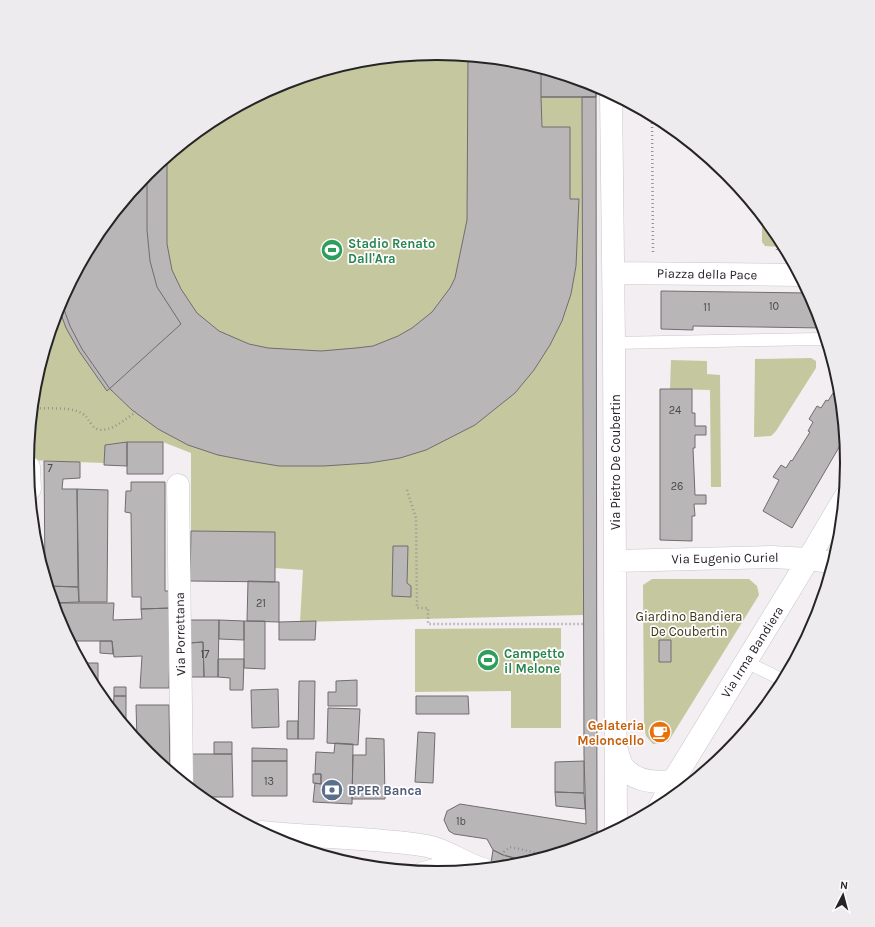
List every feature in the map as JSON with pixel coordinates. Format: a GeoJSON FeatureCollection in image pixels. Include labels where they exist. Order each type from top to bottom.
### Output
{"type":"FeatureCollection","features":[{"type":"Feature","properties":{"kind":"street","name":"Via Pietro De Coubertin"},"geometry":{"type":"LineString","coordinates":[[611,100],[616,561],[616,825]]}},
{"type":"Feature","properties":{"kind":"street","name":"Piazza della Pace"},"geometry":{"type":"LineString","coordinates":[[614,272],[794,275]]}},
{"type":"Feature","properties":{"kind":"street","name":"Via Porrettana"},"geometry":{"type":"LineString","coordinates":[[178,485],[182,776]]}},
{"type":"Feature","properties":{"kind":"street","name":"Via Irma Bandiera"},"geometry":{"type":"LineString","coordinates":[[664,798],[672,781],[809,559],[839,508]]}},
{"type":"Feature","properties":{"kind":"street","name":"Via Eugenio Curiel"},"geometry":{"type":"LineString","coordinates":[[616,561],[772,557],[809,559],[828,562]]}},
{"type":"Feature","properties":{"kind":"street"},"geometry":{"type":"LineString","coordinates":[[616,749],[622,765],[636,777],[658,783],[672,781]]}},
{"type":"Feature","properties":{"kind":"street"},"geometry":{"type":"LineString","coordinates":[[277,833],[428,846],[443,851],[473,865]]}},
{"type":"Feature","properties":{"kind":"lane"},"geometry":{"type":"LineString","coordinates":[[614,343],[822,340]]}},
{"type":"Feature","properties":{"kind":"lane"},"geometry":{"type":"LineString","coordinates":[[746,662],[779,678]]}},
{"type":"Feature","properties":{"kind":"path"},"geometry":{"type":"LineString","coordinates":[[652,122],[653,258]]}},
{"type":"Feature","properties":{"kind":"path"},"geometry":{"type":"LineString","coordinates":[[777,246],[777,253],[782,253]]}},
{"type":"Feature","properties":{"kind":"path"},"geometry":{"type":"LineString","coordinates":[[38,408],[74,410],[88,416],[93,426],[98,429],[109,429],[136,412]]}},
{"type":"Feature","properties":{"kind":"path"},"geometry":{"type":"LineString","coordinates":[[407,490],[416,518],[417,608],[428,608],[428,624],[583,624]]}},
{"type":"Feature","properties":{"kind":"path"},"geometry":{"type":"LineString","coordinates":[[503,856],[504,852],[510,847],[540,854]]}},
{"type":"Feature","properties":{"kind":"green space","name":"Stadio Renato Dall'Ara"},"geometry":{"type":"Polygon","coordinates":[[[438,60],[464,61],[490,63],[542,74],[567,81],[596,93],[596,97],[582,97],[583,615],[300,622],[303,570],[275,568],[275,582],[191,531],[191,453],[163,442],[127,442],[106,445],[104,463],[34,460],[37,411],[55,334],[76,285],[94,253],[117,218],[134,197],[171,160],[192,143],[236,114],[283,91],[308,81],[385,63],[438,60]]]}},
{"type":"Feature","properties":{"kind":"green space"},"geometry":{"type":"Polygon","coordinates":[[[762,224],[778,247],[765,246],[762,242],[762,224]]]}},
{"type":"Feature","properties":{"kind":"green space"},"geometry":{"type":"Polygon","coordinates":[[[811,358],[816,361],[816,368],[776,431],[771,436],[754,437],[755,359],[811,358]]]}},
{"type":"Feature","properties":{"kind":"green space"},"geometry":{"type":"Polygon","coordinates":[[[671,360],[707,361],[707,374],[720,375],[721,487],[711,487],[710,390],[670,389],[671,360]]]}},
{"type":"Feature","properties":{"kind":"green space","name":"Giardino Bandiera De Coubertin"},"geometry":{"type":"Polygon","coordinates":[[[652,579],[749,579],[757,586],[759,595],[668,742],[653,744],[646,736],[644,725],[643,585],[652,579]]]}},
{"type":"Feature","properties":{"kind":"green space","name":"Campetto il Melone"},"geometry":{"type":"Polygon","coordinates":[[[561,628],[561,728],[511,728],[511,691],[415,692],[415,629],[561,628]]]}},
{"type":"Feature","properties":{"kind":"building"},"geometry":{"type":"Polygon","coordinates":[[[468,61],[490,63],[542,74],[567,81],[596,93],[596,97],[541,97],[542,127],[570,127],[570,199],[579,199],[576,266],[571,294],[562,321],[550,345],[534,370],[515,393],[475,425],[426,450],[400,458],[369,463],[324,466],[279,466],[218,455],[188,445],[158,429],[132,410],[110,389],[82,349],[70,326],[64,310],[88,262],[102,239],[134,197],[167,164],[167,244],[172,270],[181,289],[197,313],[219,331],[249,344],[268,348],[321,351],[373,346],[398,336],[412,328],[432,312],[450,288],[455,278],[467,220],[468,61]]]}},
{"type":"Feature","properties":{"kind":"building"},"geometry":{"type":"Polygon","coordinates":[[[541,74],[567,81],[596,93],[596,97],[541,97],[541,74]]]}},
{"type":"Feature","properties":{"kind":"building"},"geometry":{"type":"Polygon","coordinates":[[[582,97],[596,97],[597,834],[567,846],[518,859],[503,855],[493,850],[487,839],[454,834],[449,831],[444,820],[447,811],[460,804],[586,824],[584,755],[582,97]]]}},
{"type":"Feature","properties":{"kind":"building"},"geometry":{"type":"Polygon","coordinates":[[[147,183],[147,230],[150,261],[157,287],[181,324],[107,391],[79,351],[66,328],[62,317],[88,262],[117,218],[147,183]]]}},
{"type":"Feature","properties":{"kind":"building"},"geometry":{"type":"Polygon","coordinates":[[[661,291],[803,293],[818,328],[693,326],[693,330],[661,329],[661,291]]]}},
{"type":"Feature","properties":{"kind":"building"},"geometry":{"type":"Polygon","coordinates":[[[660,389],[692,389],[692,413],[695,413],[695,426],[706,426],[706,435],[695,435],[695,448],[693,448],[695,495],[706,495],[706,504],[694,504],[695,516],[692,516],[692,541],[660,540],[660,389]]]}},
{"type":"Feature","properties":{"kind":"building"},"geometry":{"type":"Polygon","coordinates":[[[834,391],[838,411],[840,445],[792,528],[763,511],[779,480],[773,477],[781,465],[786,468],[791,460],[792,461],[810,432],[808,431],[813,422],[809,419],[817,406],[821,408],[826,400],[828,401],[834,391]]]}},
{"type":"Feature","properties":{"kind":"building"},"geometry":{"type":"Polygon","coordinates":[[[127,442],[163,442],[163,474],[127,474],[127,442]]]}},
{"type":"Feature","properties":{"kind":"building"},"geometry":{"type":"Polygon","coordinates":[[[127,442],[127,466],[104,465],[105,445],[127,442]]]}},
{"type":"Feature","properties":{"kind":"building"},"geometry":{"type":"Polygon","coordinates":[[[44,461],[80,462],[80,478],[63,479],[62,489],[77,489],[78,587],[53,586],[45,554],[44,461]]]}},
{"type":"Feature","properties":{"kind":"building"},"geometry":{"type":"Polygon","coordinates":[[[131,482],[165,482],[165,591],[171,591],[171,608],[141,609],[141,597],[132,597],[131,513],[125,512],[126,491],[131,491],[131,482]]]}},
{"type":"Feature","properties":{"kind":"building"},"geometry":{"type":"Polygon","coordinates":[[[77,489],[108,490],[107,602],[79,602],[77,489]]]}},
{"type":"Feature","properties":{"kind":"building"},"geometry":{"type":"Polygon","coordinates":[[[191,531],[275,532],[275,582],[190,581],[191,531]]]}},
{"type":"Feature","properties":{"kind":"building"},"geometry":{"type":"Polygon","coordinates":[[[393,546],[408,546],[407,583],[411,586],[411,597],[392,596],[393,546]]]}},
{"type":"Feature","properties":{"kind":"building"},"geometry":{"type":"Polygon","coordinates":[[[248,581],[279,582],[279,622],[247,621],[248,581]]]}},
{"type":"Feature","properties":{"kind":"building"},"geometry":{"type":"Polygon","coordinates":[[[53,586],[78,587],[79,602],[59,603],[53,586]]]}},
{"type":"Feature","properties":{"kind":"building"},"geometry":{"type":"Polygon","coordinates":[[[59,603],[114,603],[113,620],[142,619],[141,609],[171,608],[169,688],[140,688],[142,656],[114,657],[112,641],[76,641],[59,603]]]}},
{"type":"Feature","properties":{"kind":"building"},"geometry":{"type":"Polygon","coordinates":[[[189,620],[219,620],[218,677],[204,677],[203,642],[189,643],[189,620]]]}},
{"type":"Feature","properties":{"kind":"building"},"geometry":{"type":"Polygon","coordinates":[[[219,620],[244,621],[244,640],[219,639],[219,620]]]}},
{"type":"Feature","properties":{"kind":"building"},"geometry":{"type":"Polygon","coordinates":[[[244,621],[265,621],[265,669],[244,668],[244,621]]]}},
{"type":"Feature","properties":{"kind":"building"},"geometry":{"type":"Polygon","coordinates":[[[316,621],[315,640],[279,640],[279,622],[316,621]]]}},
{"type":"Feature","properties":{"kind":"building"},"geometry":{"type":"Polygon","coordinates":[[[659,640],[671,640],[671,662],[659,662],[659,640]]]}},
{"type":"Feature","properties":{"kind":"building"},"geometry":{"type":"Polygon","coordinates":[[[100,641],[112,641],[113,654],[100,653],[100,641]]]}},
{"type":"Feature","properties":{"kind":"building"},"geometry":{"type":"Polygon","coordinates":[[[203,642],[204,677],[188,677],[189,643],[203,642]]]}},
{"type":"Feature","properties":{"kind":"building"},"geometry":{"type":"Polygon","coordinates":[[[218,659],[244,659],[243,690],[230,690],[230,678],[218,677],[218,659]]]}},
{"type":"Feature","properties":{"kind":"building"},"geometry":{"type":"Polygon","coordinates":[[[87,663],[98,663],[98,681],[87,663]]]}},
{"type":"Feature","properties":{"kind":"building"},"geometry":{"type":"Polygon","coordinates":[[[357,680],[357,706],[328,706],[328,692],[336,692],[336,681],[357,680]]]}},
{"type":"Feature","properties":{"kind":"building"},"geometry":{"type":"Polygon","coordinates":[[[299,681],[315,681],[314,739],[298,739],[299,681]]]}},
{"type":"Feature","properties":{"kind":"building"},"geometry":{"type":"Polygon","coordinates":[[[114,687],[126,687],[126,696],[114,696],[114,687]]]}},
{"type":"Feature","properties":{"kind":"building"},"geometry":{"type":"Polygon","coordinates":[[[278,689],[279,727],[252,728],[251,690],[278,689]]]}},
{"type":"Feature","properties":{"kind":"building"},"geometry":{"type":"Polygon","coordinates":[[[114,696],[126,696],[126,720],[117,709],[113,704],[114,696]]]}},
{"type":"Feature","properties":{"kind":"building"},"geometry":{"type":"Polygon","coordinates":[[[416,696],[468,696],[469,714],[416,714],[416,696]]]}},
{"type":"Feature","properties":{"kind":"building"},"geometry":{"type":"Polygon","coordinates":[[[136,705],[169,705],[170,766],[152,749],[137,733],[136,705]]]}},
{"type":"Feature","properties":{"kind":"building"},"geometry":{"type":"Polygon","coordinates":[[[328,708],[360,709],[358,745],[327,743],[328,708]]]}},
{"type":"Feature","properties":{"kind":"building"},"geometry":{"type":"Polygon","coordinates":[[[287,721],[298,721],[298,739],[287,739],[287,721]]]}},
{"type":"Feature","properties":{"kind":"building","name":"Gelateria Meloncello"},"geometry":{"type":"Polygon","coordinates":[[[656,727],[666,728],[665,737],[655,736],[656,727]]]}},
{"type":"Feature","properties":{"kind":"building"},"geometry":{"type":"Polygon","coordinates":[[[418,732],[435,733],[433,783],[415,782],[418,732]]]}},
{"type":"Feature","properties":{"kind":"building"},"geometry":{"type":"Polygon","coordinates":[[[366,738],[384,739],[385,799],[352,799],[353,755],[366,755],[366,738]]]}},
{"type":"Feature","properties":{"kind":"building"},"geometry":{"type":"Polygon","coordinates":[[[214,742],[232,742],[232,754],[214,754],[214,742]]]}},
{"type":"Feature","properties":{"kind":"building"},"geometry":{"type":"Polygon","coordinates":[[[335,743],[353,744],[352,804],[313,802],[315,783],[321,784],[321,774],[315,774],[316,752],[334,753],[335,743]]]}},
{"type":"Feature","properties":{"kind":"building"},"geometry":{"type":"Polygon","coordinates":[[[252,748],[287,749],[287,761],[252,761],[252,748]]]}},
{"type":"Feature","properties":{"kind":"building"},"geometry":{"type":"Polygon","coordinates":[[[190,754],[232,754],[233,797],[210,797],[191,783],[190,754]]]}},
{"type":"Feature","properties":{"kind":"building"},"geometry":{"type":"Polygon","coordinates":[[[252,761],[287,761],[287,796],[252,796],[252,761]]]}},
{"type":"Feature","properties":{"kind":"building"},"geometry":{"type":"Polygon","coordinates":[[[584,761],[584,793],[555,792],[555,762],[584,761]]]}},
{"type":"Feature","properties":{"kind":"building"},"geometry":{"type":"Polygon","coordinates":[[[313,774],[321,774],[321,784],[313,783],[313,774]]]}},
{"type":"Feature","properties":{"kind":"building"},"geometry":{"type":"Polygon","coordinates":[[[555,792],[584,793],[585,809],[556,806],[555,792]]]}},
{"type":"Feature","properties":{"kind":"building"},"geometry":{"type":"Polygon","coordinates":[[[493,850],[517,859],[516,859],[491,864],[493,850]]]}},
{"type":"Feature","properties":{"kind":"place","name":"Stadio Renato Dall'Ara"},"geometry":{"type":"Point","coordinates":[332,250]}},
{"type":"Feature","properties":{"kind":"place","name":"Campetto il Melone"},"geometry":{"type":"Point","coordinates":[488,660]}},
{"type":"Feature","properties":{"kind":"place","name":"Gelateria Meloncello"},"geometry":{"type":"Point","coordinates":[660,732]}},
{"type":"Feature","properties":{"kind":"place","name":"BPER Banca"},"geometry":{"type":"Point","coordinates":[332,790]}}]}
